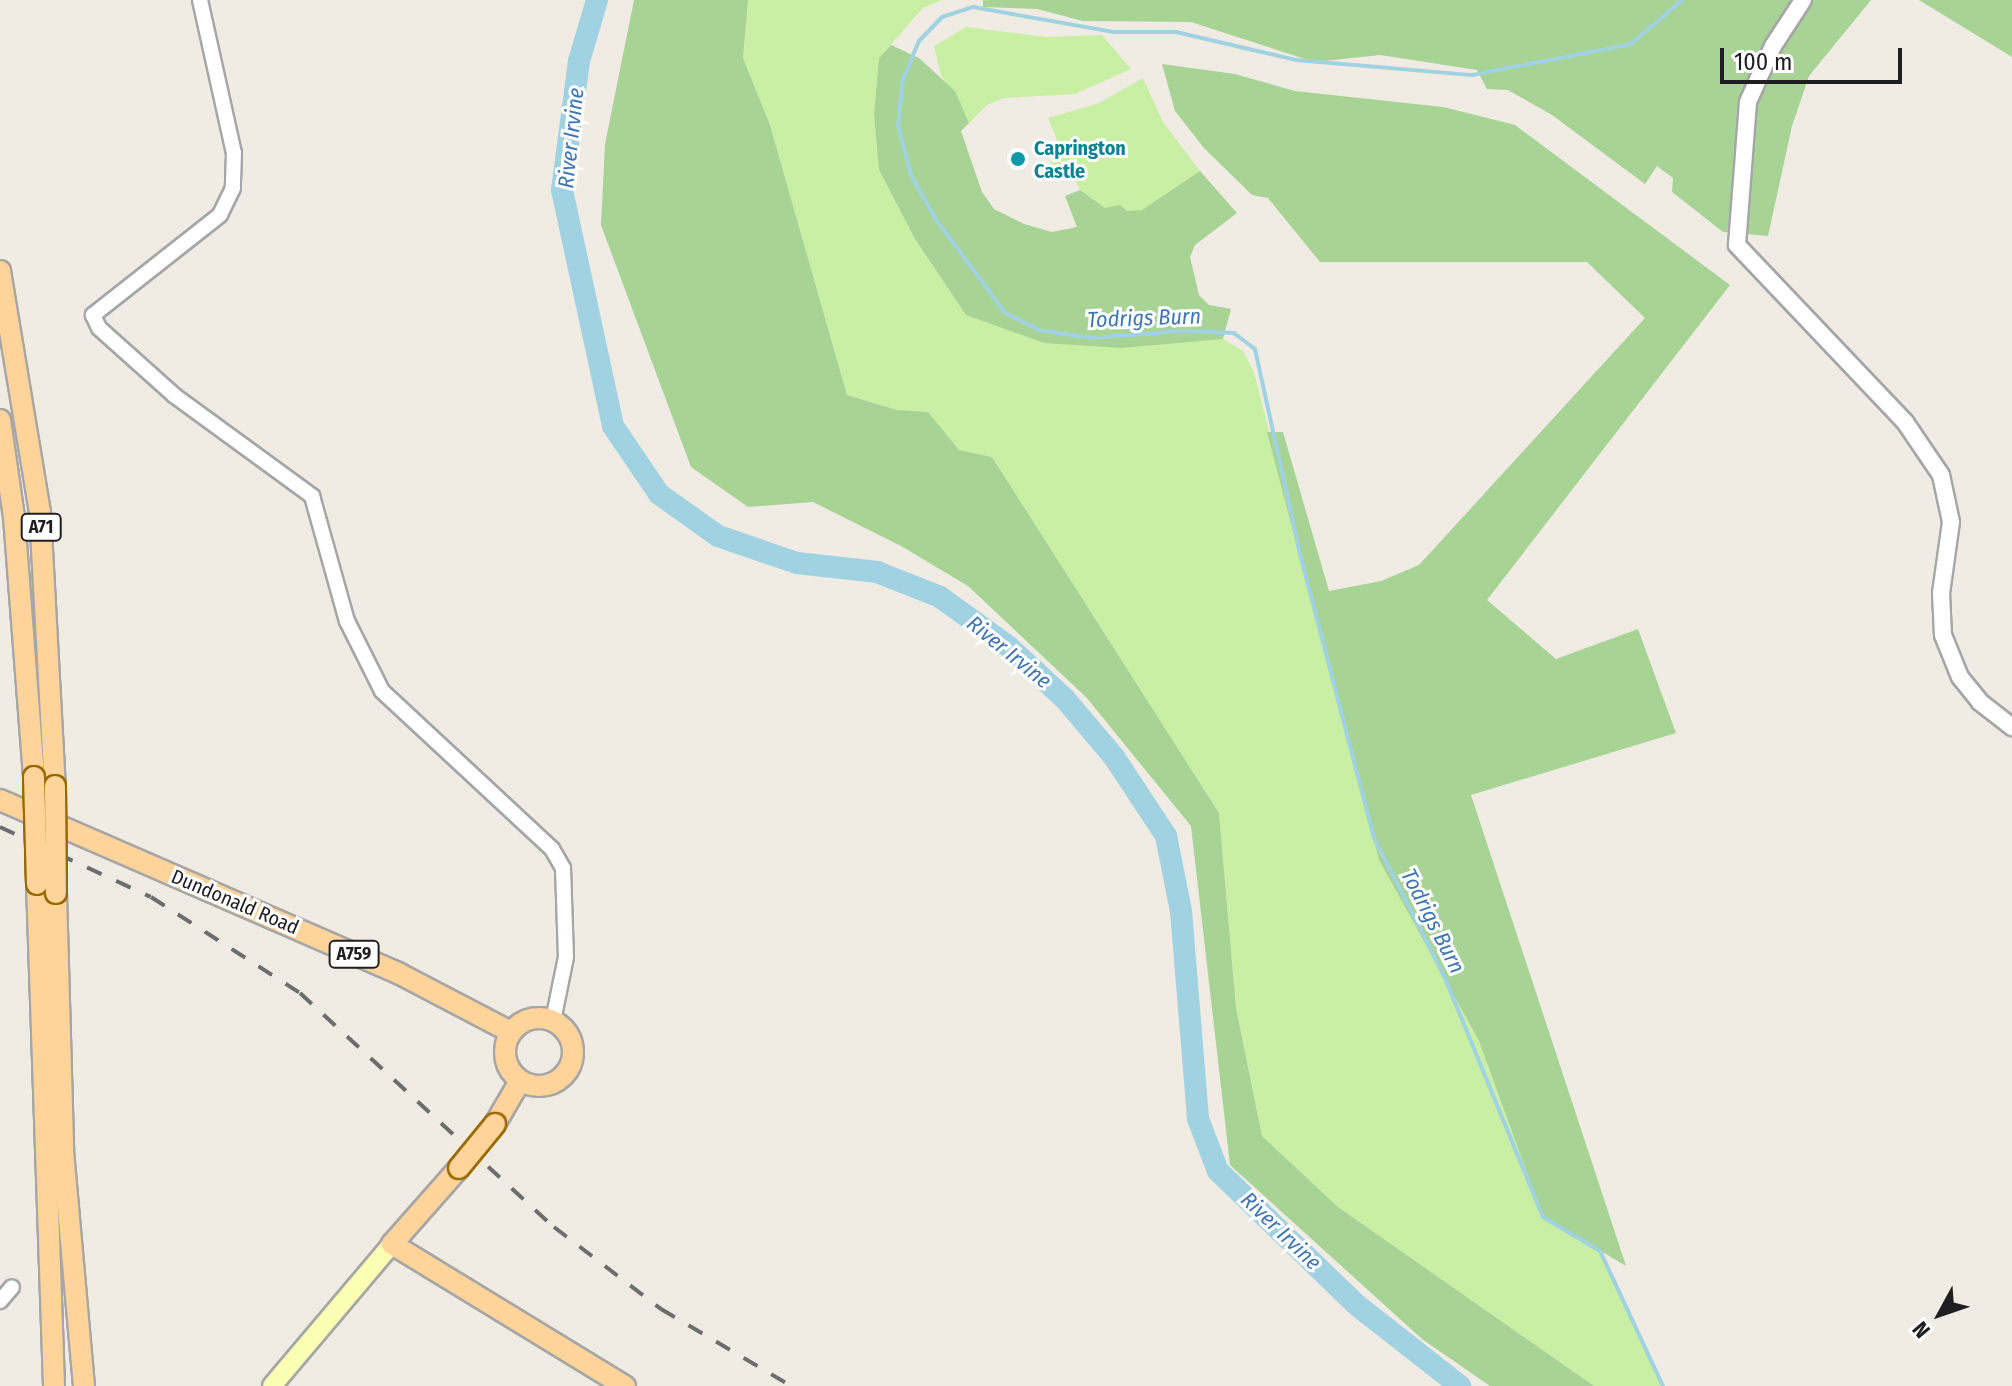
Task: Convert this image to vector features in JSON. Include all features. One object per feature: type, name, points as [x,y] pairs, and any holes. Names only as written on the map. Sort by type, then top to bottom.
[{"type":"main road","name":"A71","points":[[0,271],[40,512],[55,786],[46,888],[54,1386]]},
{"type":"main road","name":"A71","points":[[0,420],[14,517],[84,1386]]},
{"type":"main road","name":"Dundonald Road","points":[[0,800],[398,973],[511,1032]]},
{"type":"main road","points":[[530,1019],[553,1021],[571,1039],[571,1065],[554,1083],[540,1087],[520,1081],[505,1060],[511,1032],[530,1019]]},
{"type":"main road","points":[[272,1386],[495,1124],[520,1081]]},
{"type":"main road","points":[[392,1244],[625,1386]]},
{"type":"street","points":[[200,0],[234,153],[233,188],[220,215],[93,315],[99,328],[175,396],[312,496],[347,621],[382,691],[552,849],[563,868],[566,957],[553,1021]]},
{"type":"street","points":[[1803,0],[1773,46],[1748,102],[1737,245],[1905,422],[1941,475],[1951,522],[1941,593],[1943,635],[1960,677],[1980,702],[2012,727]]},
{"type":"street","points":[[0,1301],[12,1287]]},
{"type":"green space","points":[[634,0],[748,0],[743,58],[770,125],[847,395],[897,410],[928,412],[959,450],[992,457],[1219,813],[1236,1008],[1262,1136],[1338,1207],[1594,1386],[1490,1386],[1422,1339],[1230,1165],[1191,826],[1086,697],[968,586],[901,546],[813,502],[748,507],[691,467],[601,225],[605,144]]},
{"type":"green space","points":[[748,0],[942,0],[923,8],[879,58],[874,114],[879,170],[915,239],[966,315],[1044,343],[1223,339],[1243,351],[1254,372],[1379,860],[1479,1041],[1543,1216],[1600,1251],[1663,1386],[1594,1386],[1338,1207],[1262,1136],[1236,1008],[1219,813],[992,457],[959,450],[927,412],[897,410],[847,395],[770,125],[743,58]]},
{"type":"green space","points":[[983,0],[1871,0],[1809,76],[1792,126],[1768,236],[1723,232],[1672,192],[1673,178],[1657,166],[1645,184],[1552,115],[1508,90],[1487,89],[1477,70],[1380,55],[1314,62],[1191,22],[1083,21],[1037,9],[983,7]]},
{"type":"green space","points":[[1919,0],[2012,0],[2012,57]]},
{"type":"green space","points":[[966,27],[1045,37],[1102,35],[1131,69],[1075,94],[1004,98],[987,105],[969,123],[941,75],[934,46]]},
{"type":"green space","points":[[891,45],[919,58],[955,91],[969,123],[961,131],[982,192],[994,209],[1024,224],[1052,232],[1077,227],[1065,196],[1080,190],[1105,208],[1120,205],[1127,211],[1142,210],[1200,171],[1237,213],[1195,245],[1190,257],[1199,295],[1209,305],[1231,309],[1223,339],[1121,348],[1044,343],[966,315],[915,239],[879,170],[874,114],[879,58]]},
{"type":"green space","points":[[1162,64],[1235,74],[1295,91],[1443,107],[1515,125],[1730,285],[1487,600],[1556,659],[1638,629],[1676,733],[1471,795],[1626,1266],[1543,1217],[1479,1041],[1379,860],[1267,432],[1283,432],[1329,591],[1381,581],[1419,565],[1645,318],[1587,262],[1320,262],[1268,198],[1252,195],[1204,148],[1175,111]]},
{"type":"green space","points":[[1143,78],[1163,122],[1200,171],[1142,210],[1127,211],[1120,205],[1106,209],[1080,190],[1072,175],[1059,179],[1050,162],[1061,150],[1048,118],[1099,103]]},
{"type":"waterway","name":"River Irvine","points":[[597,0],[579,61],[562,190],[613,426],[659,494],[718,536],[797,563],[877,572],[940,597],[1008,646],[1065,699],[1114,757],[1166,836],[1181,911],[1198,1119],[1218,1171],[1358,1306],[1460,1386]]},
{"type":"waterway","name":"Todrigs Burn","points":[[1663,1386],[1600,1251],[1543,1217],[1446,980],[1374,838],[1300,554],[1255,349],[1234,333],[1181,331],[1091,338],[1039,330],[1005,313],[935,218],[911,175],[898,125],[903,79],[919,41],[942,17],[973,7],[1113,32],[1176,32],[1296,60],[1472,75],[1631,44],[1682,0]]},
{"type":"railway","points":[[0,827],[151,897],[300,993],[554,1227],[661,1309],[791,1386]]},
{"type":"place","name":"Caprington Castle","points":[[1018,159]]}]
